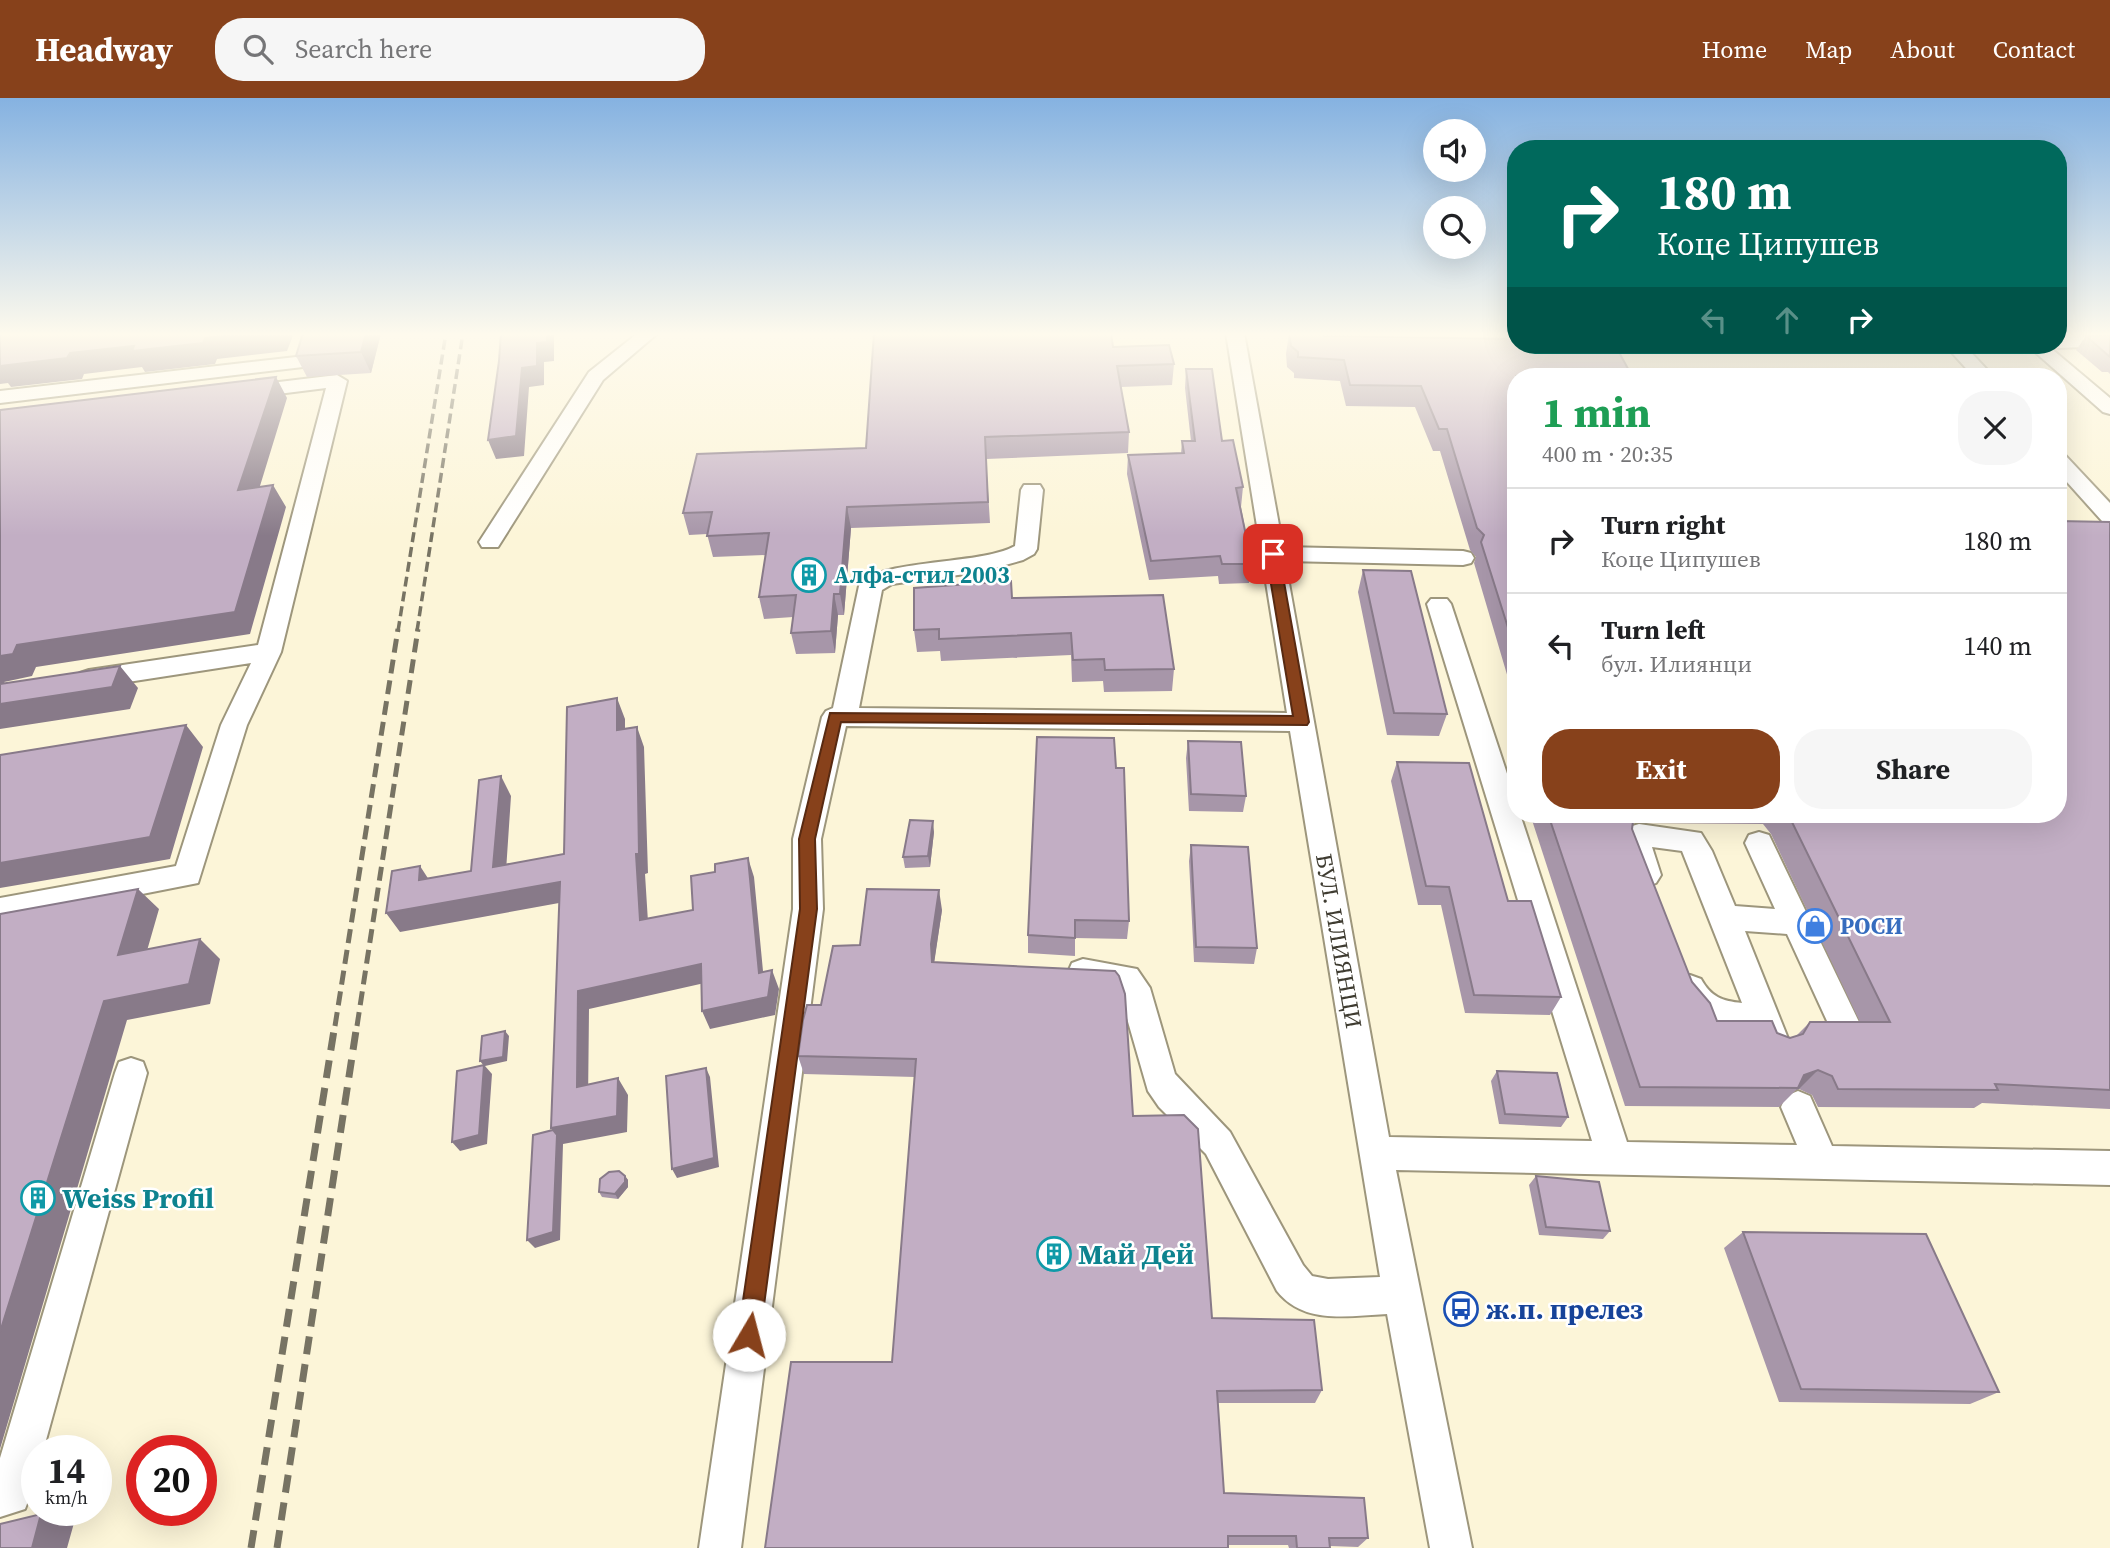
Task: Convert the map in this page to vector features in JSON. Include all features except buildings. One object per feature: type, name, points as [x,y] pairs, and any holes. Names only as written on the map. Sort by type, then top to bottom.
[{"type":"street","points":[[0,910],[188,875],[234,725],[269,652],[332,401]]},
{"type":"street","points":[[490,542],[580,401]]},
{"type":"street","name":"БУЛ. ИЛИЯНЦИ","points":[[1247,401],[1375,1153],[1451,1548]]},
{"type":"street","points":[[2067,469],[2110,516]]},
{"type":"street","points":[[720,1548],[808,909],[807,839],[871,586],[887,577],[1001,561],[1020,554],[1026,549],[1032,490]]},
{"type":"street","points":[[1273,554],[1463,558]]},
{"type":"street","points":[[1439,604],[1507,818]]},
{"type":"street","points":[[67,682],[269,652]]},
{"type":"street","points":[[840,717],[1301,722]]},
{"type":"street","points":[[1509,823],[1615,1158]]},
{"type":"street","points":[[1656,899],[1635,840],[1639,835],[1691,841],[1698,851],[1769,1029],[1704,1010],[1695,1001],[1680,963]]},
{"type":"street","points":[[1759,843],[1843,1024]]},
{"type":"street","points":[[1725,918],[1796,922]]},
{"type":"street","points":[[1057,970],[1110,973],[1126,978],[1134,988],[1160,1080],[1171,1096],[1218,1143],[1290,1278],[1302,1293],[1328,1298],[1402,1295]]},
{"type":"street","points":[[0,1496],[10,1494],[131,1073]]},
{"type":"street","points":[[1798,1107],[1822,1162]]},
{"type":"street","points":[[1375,1153],[2110,1168]]},
{"type":"railway","points":[[398,631],[435,401]]},
{"type":"railway","points":[[417,631],[453,401]]},
{"type":"railway","points":[[335,1026],[398,629]]},
{"type":"railway","points":[[357,1026],[418,629]]},
{"type":"railway","points":[[251,1548],[335,1024]]},
{"type":"railway","points":[[277,1548],[357,1024]]},
{"type":"place","name":"Алфа-стил 2003","points":[[809,575]]},
{"type":"place","name":"РОСИ","points":[[1815,926]]},
{"type":"place","name":"Weiss Profil","points":[[38,1198]]},
{"type":"place","name":"Май Дей","points":[[1054,1254]]},
{"type":"place","name":"ж.п. прелез","points":[[1461,1309]]},
{"type":"route","points":[[749,1335],[808,909],[807,839],[835,717],[1301,722],[1273,554]]}]
